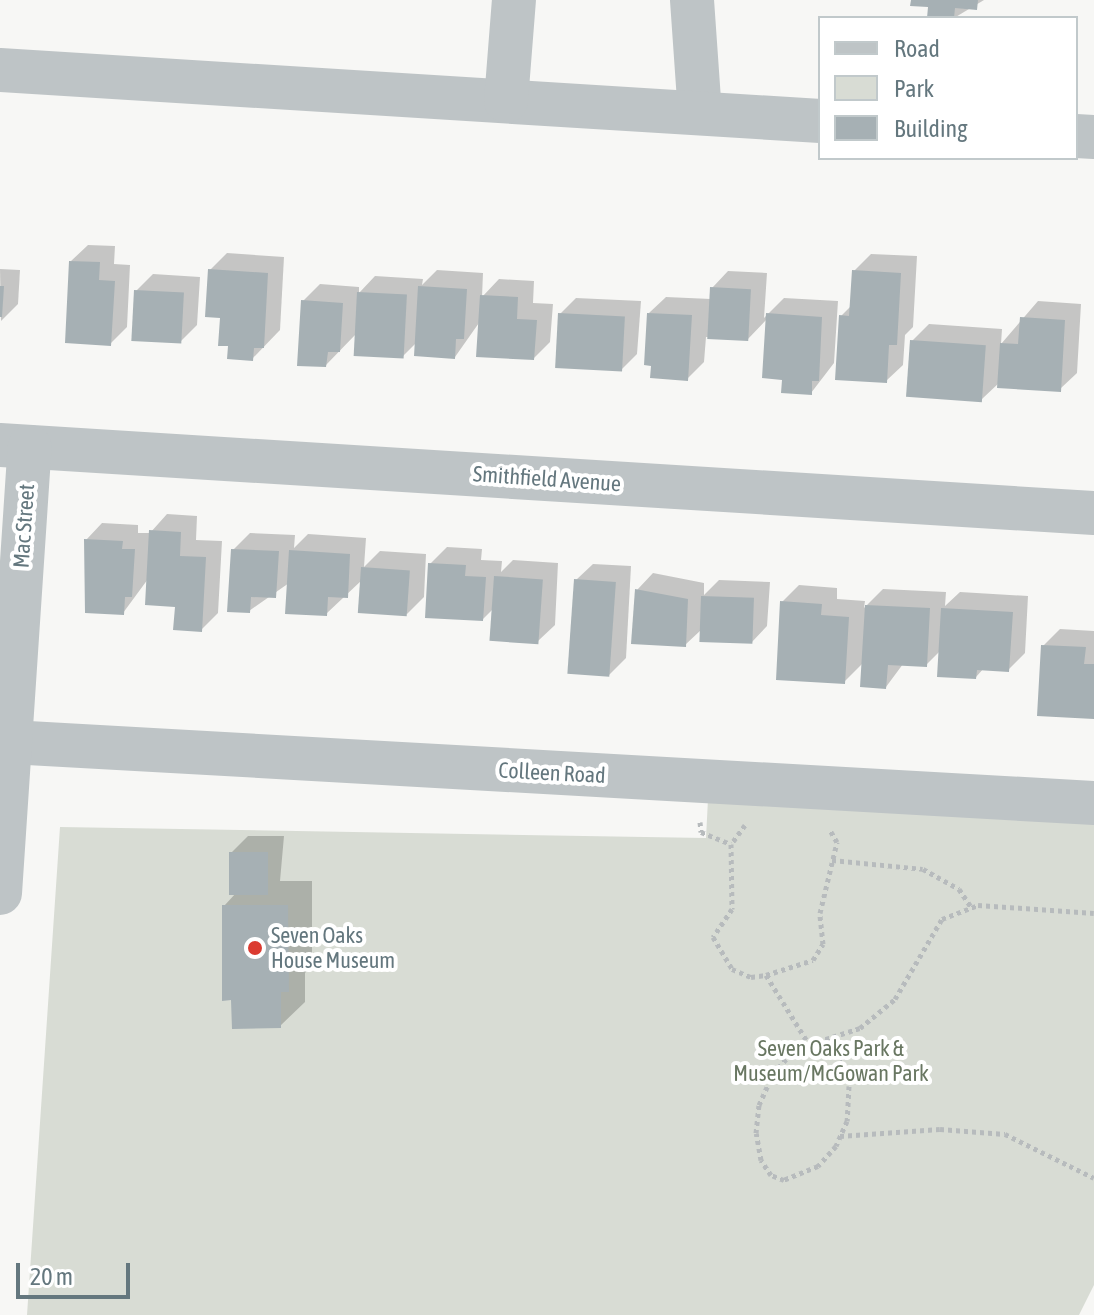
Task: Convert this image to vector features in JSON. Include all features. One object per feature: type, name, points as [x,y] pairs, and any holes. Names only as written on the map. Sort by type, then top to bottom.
[{"type":"street","points":[[506,101],[514,0]]},
{"type":"street","points":[[692,0],[700,113]]},
{"type":"street","points":[[0,70],[818,121]]},
{"type":"street","name":"Smithfield Avenue","points":[[15,446],[1094,513]]},
{"type":"street","name":"Mac Street","points":[[0,893],[15,446]]},
{"type":"street","name":"Colleen Road","points":[[7,729],[1094,803]]},
{"type":"path","points":[[747,822],[731,844],[732,909],[713,937],[732,969],[751,977],[813,960],[823,944],[820,913],[837,842],[827,825]]},
{"type":"path","points":[[832,860],[923,869],[959,889],[971,907]]},
{"type":"path","points":[[830,1041],[842,1056],[849,1086],[840,1136],[818,1166],[801,1177],[784,1180],[771,1175],[761,1160],[756,1133],[759,1105],[773,1074],[795,1049],[830,1041],[860,1028],[895,999],[942,919],[971,907],[1094,913]]},
{"type":"path","points":[[766,975],[810,1046]]},
{"type":"path","points":[[840,1136],[940,1129],[1005,1134],[1094,1178]]},
{"type":"green space","name":"Seven Oaks Park & Museum/McGowan Park","points":[[708,799],[1094,821],[1094,1285],[1079,1315],[27,1315],[60,827],[706,838]]},
{"type":"building","points":[[911,0],[978,0],[977,10],[955,8],[954,16],[927,16],[928,7],[910,6]]},
{"type":"building","points":[[69,261],[100,262],[99,280],[115,281],[111,346],[65,343]]},
{"type":"building","points":[[208,269],[268,273],[264,348],[254,348],[253,361],[227,359],[228,346],[218,346],[220,318],[205,317]]},
{"type":"building","points":[[852,270],[901,273],[897,345],[889,345],[887,383],[835,380],[839,315],[849,316]]},
{"type":"building","points":[[0,286],[4,286],[2,317],[0,317]]},
{"type":"building","points":[[418,286],[467,289],[464,339],[456,339],[455,359],[414,356]]},
{"type":"building","points":[[710,287],[751,289],[748,341],[707,339]]},
{"type":"building","points":[[134,290],[184,293],[181,344],[131,341]]},
{"type":"building","points":[[357,292],[407,295],[404,359],[354,356]]},
{"type":"building","points":[[480,295],[518,297],[517,319],[537,320],[534,360],[476,357]]},
{"type":"building","points":[[301,300],[343,303],[340,352],[328,352],[326,367],[297,366]]},
{"type":"building","points":[[558,313],[625,317],[622,371],[555,368]]},
{"type":"building","points":[[647,313],[692,315],[688,381],[650,378],[651,366],[644,365]]},
{"type":"building","points":[[766,313],[822,317],[819,381],[812,381],[812,395],[781,393],[782,380],[762,378]]},
{"type":"building","points":[[1020,317],[1065,320],[1061,392],[997,388],[1000,343],[1018,344]]},
{"type":"building","points":[[910,340],[986,345],[982,402],[906,397]]},
{"type":"building","points":[[149,530],[181,532],[180,556],[206,557],[202,632],[173,630],[175,607],[145,605]]},
{"type":"building","points":[[84,539],[123,541],[122,549],[135,549],[132,597],[125,597],[124,615],[85,613]]},
{"type":"building","points":[[231,549],[279,551],[276,598],[251,597],[250,613],[227,612]]},
{"type":"building","points":[[289,550],[350,554],[348,598],[328,597],[327,616],[285,614]]},
{"type":"building","points":[[428,563],[466,565],[465,576],[486,577],[483,621],[425,618]]},
{"type":"building","points":[[361,567],[410,570],[407,616],[358,613]]},
{"type":"building","points":[[494,576],[543,579],[538,644],[489,641]]},
{"type":"building","points":[[574,579],[616,582],[609,677],[567,674]]},
{"type":"building","points":[[635,589],[688,599],[686,647],[631,644]]},
{"type":"building","points":[[701,596],[754,598],[752,644],[699,642]]},
{"type":"building","points":[[780,601],[822,604],[821,615],[849,617],[845,684],[776,680]]},
{"type":"building","points":[[865,605],[930,608],[927,667],[888,665],[886,689],[860,687]]},
{"type":"building","points":[[941,608],[1013,612],[1009,672],[977,670],[976,679],[937,677]]},
{"type":"building","points":[[1041,645],[1086,647],[1084,664],[1094,664],[1094,719],[1037,716]]},
{"type":"building","points":[[229,852],[268,852],[268,895],[229,895]]},
{"type":"building","name":"Seven Oaks House Museum","points":[[222,905],[288,905],[289,992],[281,992],[281,1028],[232,1029],[231,1000],[222,1001]]},
{"type":"place","name":"Seven Oaks House Museum","points":[[255,948]]}]
